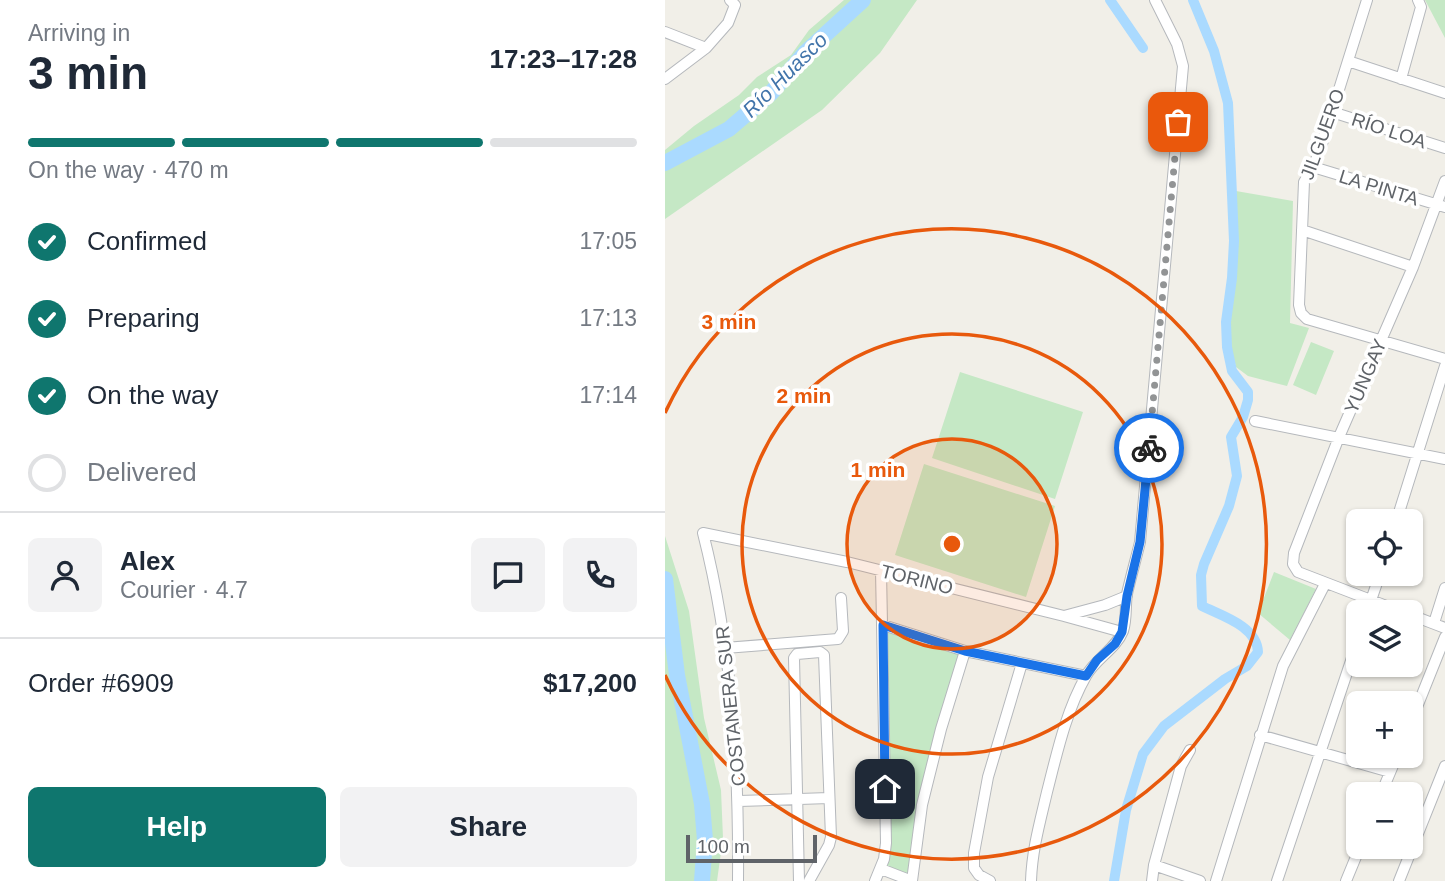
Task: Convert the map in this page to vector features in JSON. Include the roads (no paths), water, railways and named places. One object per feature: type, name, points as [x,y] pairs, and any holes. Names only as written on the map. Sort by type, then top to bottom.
[{"type":"street","points":[[1031,881],[1037,830],[1070,711],[1086,676],[1097,660],[1115,644],[1122,632],[1127,596],[1140,542],[1183,66],[1177,44],[1155,0]]},
{"type":"street","name":"JILGUERO","points":[[1367,0],[1313,167],[1304,182],[1299,305],[1301,313],[1307,318],[1380,340]]},
{"type":"street","points":[[1401,79],[1421,7],[1418,0]]},
{"type":"street","points":[[665,79],[706,48],[728,23],[732,3]]},
{"type":"street","points":[[665,32],[706,48]]},
{"type":"street","points":[[1347,61],[1445,93]]},
{"type":"street","name":"RÍO LOA","points":[[1332,112],[1445,148]]},
{"type":"street","name":"LA PINTA","points":[[1313,167],[1441,206]]},
{"type":"street","name":"YUNGAY","points":[[1325,584],[1298,572],[1293,564],[1294,553],[1380,340],[1441,206],[1445,181]]},
{"type":"street","points":[[1302,230],[1413,267]]},
{"type":"street","points":[[1380,340],[1445,359]]},
{"type":"street","points":[[1400,509],[1445,366]]},
{"type":"street","points":[[1255,421],[1445,459]]},
{"type":"street","name":"TORINO","points":[[703,533],[881,570],[1064,616],[1127,596]]},
{"type":"street","name":"COSTANERA SUR","points":[[703,533],[720,601],[736,740],[739,801],[738,881]]},
{"type":"street","points":[[875,881],[881,869],[886,843],[881,570]]},
{"type":"street","points":[[1216,881],[1283,666],[1325,584],[1356,600]]},
{"type":"street","points":[[1434,623],[1445,587]]},
{"type":"street","points":[[725,648],[838,639],[843,632],[841,598]]},
{"type":"street","points":[[1064,616],[1122,632]]},
{"type":"street","points":[[1423,619],[1445,628]]},
{"type":"street","points":[[883,625],[965,651],[1086,676]]},
{"type":"street","points":[[1423,692],[1445,637]]},
{"type":"street","points":[[881,869],[912,881],[922,805],[941,729],[965,651]]},
{"type":"street","points":[[799,881],[794,658],[797,654],[820,652],[824,655],[829,845],[809,881]]},
{"type":"street","points":[[990,881],[979,875],[974,868],[974,853],[988,777],[1022,663]]},
{"type":"street","points":[[1277,881],[1346,674]]},
{"type":"street","points":[[1260,735],[1390,772]]},
{"type":"street","points":[[1152,881],[1181,766],[1191,750]]},
{"type":"street","points":[[1399,881],[1445,766]]},
{"type":"street","points":[[1386,782],[1392,768]]},
{"type":"street","points":[[739,801],[829,798]]},
{"type":"street","points":[[1346,881],[1355,859]]},
{"type":"street","points":[[1154,865],[1200,881]]},
{"type":"waterway","name":"Río Huasco","points":[[665,163],[729,129],[771,93],[805,53],[863,0]]},
{"type":"waterway","points":[[1110,0],[1143,48]]},
{"type":"waterway","points":[[1114,881],[1126,810],[1143,754],[1164,726],[1225,679],[1247,666],[1258,652],[1252,635],[1245,629],[1202,606],[1201,575],[1229,506],[1237,476],[1231,437],[1243,417],[1248,392],[1232,371],[1227,347],[1226,322],[1234,241],[1228,103],[1214,51],[1193,0]]},
{"type":"waterway","name":"Río Huasco","points":[[665,579],[677,675],[702,804],[705,840],[702,881]]}]
